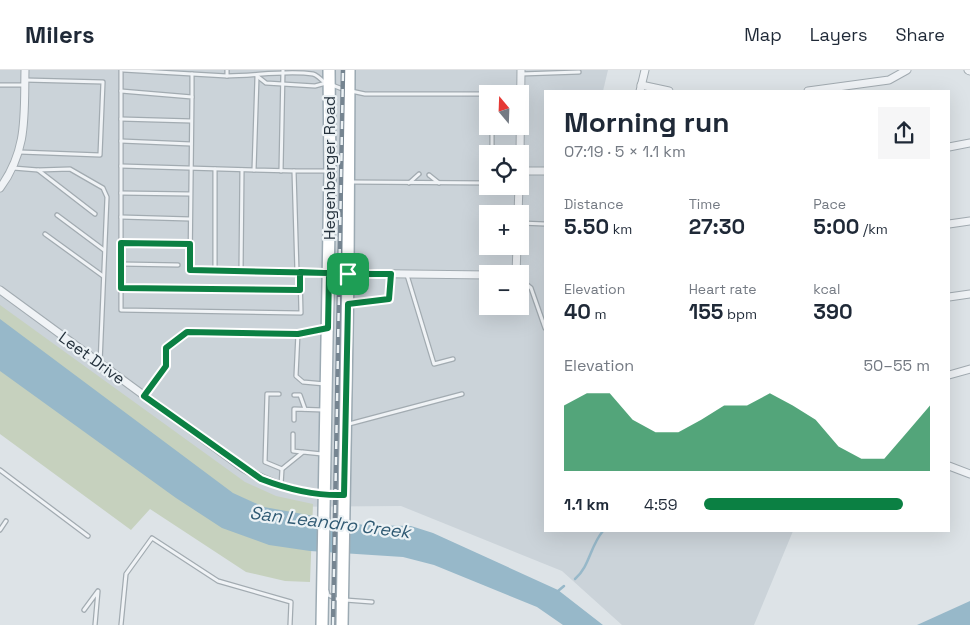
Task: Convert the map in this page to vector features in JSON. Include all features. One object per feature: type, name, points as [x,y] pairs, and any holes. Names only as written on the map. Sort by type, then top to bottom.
[{"type":"main road","name":"Hegenberger Road","points":[[322,625],[329,273],[330,171],[327,83],[329,70]]},
{"type":"main road","name":"Hegenberger Road","points":[[342,625],[348,304],[349,70]]},
{"type":"street","points":[[0,188],[13,168],[20,152],[24,129],[25,70]]},
{"type":"street","points":[[645,70],[641,88],[660,90]]},
{"type":"street","points":[[815,90],[889,80],[907,70]]},
{"type":"street","points":[[520,145],[521,72]]},
{"type":"street","points":[[950,148],[970,143]]},
{"type":"street","points":[[529,171],[544,172]]},
{"type":"street","points":[[0,173],[7,178]]},
{"type":"street","points":[[950,224],[970,221]]},
{"type":"street","points":[[329,273],[479,275]]},
{"type":"street","name":"Leet Drive","points":[[0,290],[243,468],[281,487],[324,496],[344,495]]},
{"type":"street","points":[[950,297],[970,294]]},
{"type":"street","points":[[950,375],[970,369]]},
{"type":"street","points":[[950,466],[970,474]]},
{"type":"lane","points":[[300,272],[301,313],[121,310],[122,70],[227,76],[257,76],[266,73],[283,72],[315,74],[327,83],[349,91],[365,94],[479,94]]},
{"type":"lane","points":[[227,70],[227,76]]},
{"type":"lane","points":[[281,171],[283,72]]},
{"type":"lane","points":[[521,72],[579,72]]},
{"type":"lane","points":[[192,74],[190,270],[329,273]]},
{"type":"lane","points":[[257,76],[266,83],[316,86],[327,83]]},
{"type":"lane","points":[[254,170],[257,76]]},
{"type":"lane","points":[[0,85],[103,82],[100,155],[20,152]]},
{"type":"lane","points":[[122,91],[192,97]]},
{"type":"lane","points":[[121,119],[191,121]]},
{"type":"lane","points":[[121,141],[191,144]]},
{"type":"lane","points":[[121,166],[330,171]]},
{"type":"lane","points":[[13,168],[38,170],[70,168],[103,188],[107,197],[100,364]]},
{"type":"lane","points":[[215,169],[215,270]]},
{"type":"lane","points":[[38,170],[95,214]]},
{"type":"lane","points":[[241,271],[242,170]]},
{"type":"lane","points":[[294,171],[295,272]]},
{"type":"lane","points":[[409,183],[420,174]]},
{"type":"lane","points":[[429,175],[439,184]]},
{"type":"lane","points":[[348,182],[479,183]]},
{"type":"lane","points":[[121,193],[190,194]]},
{"type":"lane","points":[[57,215],[105,250]]},
{"type":"lane","points":[[121,217],[190,219]]},
{"type":"lane","points":[[529,223],[544,224]]},
{"type":"lane","points":[[45,234],[104,276]]},
{"type":"lane","points":[[121,243],[190,244]]},
{"type":"lane","points":[[121,264],[178,265]]},
{"type":"lane","points":[[348,304],[389,299],[391,274]]},
{"type":"lane","points":[[407,274],[434,364],[453,358]]},
{"type":"lane","points":[[529,286],[544,325]]},
{"type":"lane","points":[[121,288],[300,290]]},
{"type":"lane","points":[[144,396],[166,366],[166,348],[187,332],[298,334],[328,328]]},
{"type":"lane","points":[[298,334],[296,376],[303,382],[326,385]]},
{"type":"lane","points":[[279,394],[267,394],[265,462],[282,468]]},
{"type":"lane","points":[[346,424],[462,394]]},
{"type":"lane","points":[[294,395],[300,395],[305,409]]},
{"type":"lane","points":[[294,420],[294,410],[326,410]]},
{"type":"lane","points":[[293,434],[293,451],[325,454]]},
{"type":"lane","points":[[281,487],[282,468],[303,452]]},
{"type":"lane","points":[[0,470],[88,536]]},
{"type":"lane","points":[[0,530],[6,521]]},
{"type":"lane","points":[[121,625],[126,574],[152,538],[218,581],[291,602],[290,625]]},
{"type":"lane","points":[[324,578],[328,595],[336,600],[372,602]]},
{"type":"lane","points":[[84,610],[98,591],[96,625]]},
{"type":"shaded area","points":[[0,70],[608,70],[603,90],[544,90],[544,532],[793,532],[754,625],[622,625],[562,571],[401,506],[264,507],[0,319]]},
{"type":"green space","points":[[0,305],[245,482],[276,496],[313,504],[310,582],[285,581],[246,572],[150,509],[131,530],[0,434]]},
{"type":"water","name":"San Leandro Creek","points":[[0,319],[233,493],[264,507],[364,525],[411,526],[433,533],[558,590],[603,625],[563,625],[537,607],[434,565],[403,557],[310,551],[269,545],[222,528],[176,498],[0,371]]},
{"type":"water","points":[[970,601],[970,625],[917,625]]},
{"type":"waterway","points":[[575,579],[584,568],[595,543],[602,532]]},
{"type":"waterway","points":[[558,591],[564,586]]},
{"type":"railway","points":[[333,625],[343,70]]},
{"type":"route","points":[[348,274],[329,273],[300,272],[300,290],[121,288],[121,243],[190,244],[190,270],[317,272],[329,273],[328,328],[318,328],[298,334],[187,332],[166,348],[166,366],[144,396],[261,479],[281,487],[324,496],[344,495],[348,304],[389,299],[391,274],[348,274]]}]
